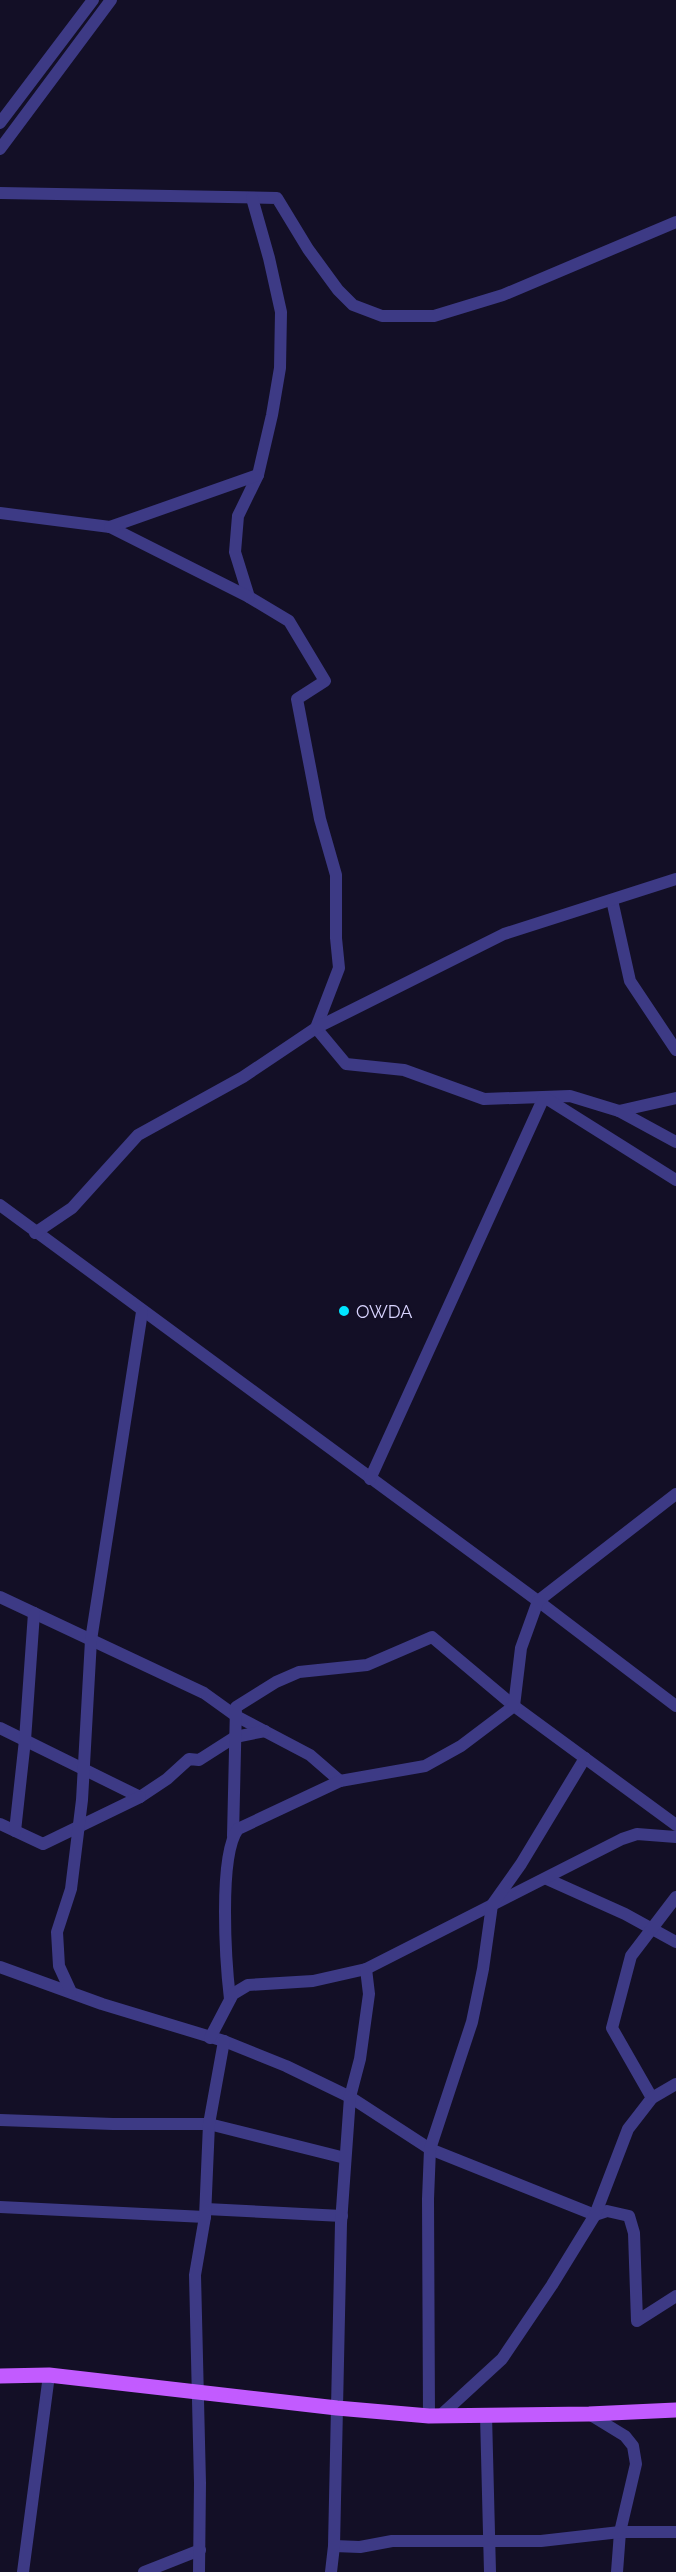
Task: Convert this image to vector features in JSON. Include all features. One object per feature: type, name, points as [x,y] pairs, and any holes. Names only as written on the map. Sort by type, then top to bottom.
[{"type":"main road","points":[[0,2376],[49,2375],[337,2408],[435,2416],[589,2414],[676,2410]]},
{"type":"street","points":[[0,123],[93,0]]},
{"type":"street","points":[[0,149],[111,0]]},
{"type":"street","points":[[0,193],[277,198],[308,249],[338,290],[353,305],[382,316],[434,316],[503,295],[676,222]]},
{"type":"street","points":[[249,597],[235,552],[238,516],[258,475],[280,368],[281,312],[252,198]]},
{"type":"street","points":[[110,527],[258,475]]},
{"type":"street","points":[[0,513],[110,527],[249,597],[289,621],[325,681],[297,699],[320,819],[336,875],[336,938],[339,968],[316,1028]]},
{"type":"street","points":[[35,1233],[72,1208],[138,1136],[243,1077],[316,1028],[504,934],[676,879]]},
{"type":"street","points":[[612,900],[630,981],[676,1050]]},
{"type":"street","points":[[316,1028],[346,1064],[404,1070],[484,1099],[570,1096],[619,1111],[676,1142]]},
{"type":"street","points":[[544,1097],[676,1180]]},
{"type":"street","points":[[370,1479],[544,1097]]},
{"type":"street","points":[[619,1111],[676,1098]]},
{"type":"street","points":[[0,1205],[142,1312],[538,1601],[676,1706]]},
{"type":"street","points":[[71,1992],[59,1966],[57,1932],[71,1889],[84,1769],[92,1640],[142,1312]]},
{"type":"street","points":[[233,1836],[238,1829],[258,1818],[340,1781],[425,1766],[461,1746],[514,1706],[521,1648],[538,1601],[676,1494]]},
{"type":"street","points":[[0,1598],[204,1693],[236,1716],[310,1755],[340,1781]]},
{"type":"street","points":[[15,1831],[25,1740],[34,1613]]},
{"type":"street","points":[[230,1999],[224,1954],[226,1883],[233,1836],[236,1707],[276,1682],[299,1672],[367,1665],[432,1637],[514,1706],[676,1825]]},
{"type":"street","points":[[0,1728],[140,1797]]},
{"type":"street","points":[[0,1824],[43,1844],[140,1797],[189,1759],[200,1760],[235,1737],[265,1731]]},
{"type":"street","points":[[435,2416],[428,2199],[430,2149],[472,2022],[483,1969],[492,1905],[521,1864],[585,1758]]},
{"type":"street","points":[[210,2038],[233,1994],[248,1985],[313,1981],[366,1969],[622,1839],[637,1834],[676,1837]]},
{"type":"street","points":[[547,1879],[625,1914],[676,1942]]},
{"type":"street","points":[[652,2098],[612,2028],[631,1956],[676,1897]]},
{"type":"street","points":[[0,1967],[224,2041],[286,2066],[350,2097],[430,2149],[595,2215],[607,2211],[629,2216],[634,2233],[637,2321],[676,2296]]},
{"type":"street","points":[[331,2572],[334,2546],[345,2158],[350,2097],[362,2048],[369,1994],[366,1969]]},
{"type":"street","points":[[199,2572],[195,2275],[205,2213],[209,2124],[224,2041]]},
{"type":"street","points":[[435,2416],[502,2359],[552,2285],[595,2215],[628,2129],[652,2098],[676,2084]]},
{"type":"street","points":[[0,2120],[113,2124],[209,2124],[345,2158]]},
{"type":"street","points":[[0,2207],[342,2216]]},
{"type":"street","points":[[23,2572],[49,2375]]},
{"type":"street","points":[[589,2414],[625,2436],[633,2446],[636,2464],[620,2532],[617,2572]]},
{"type":"street","points":[[486,2415],[490,2572]]},
{"type":"street","points":[[334,2546],[360,2547],[392,2541],[541,2541],[620,2532],[676,2532]]},
{"type":"street","points":[[144,2572],[200,2550]]},
{"type":"place","name":"OWDA","points":[[344,1311]]}]
